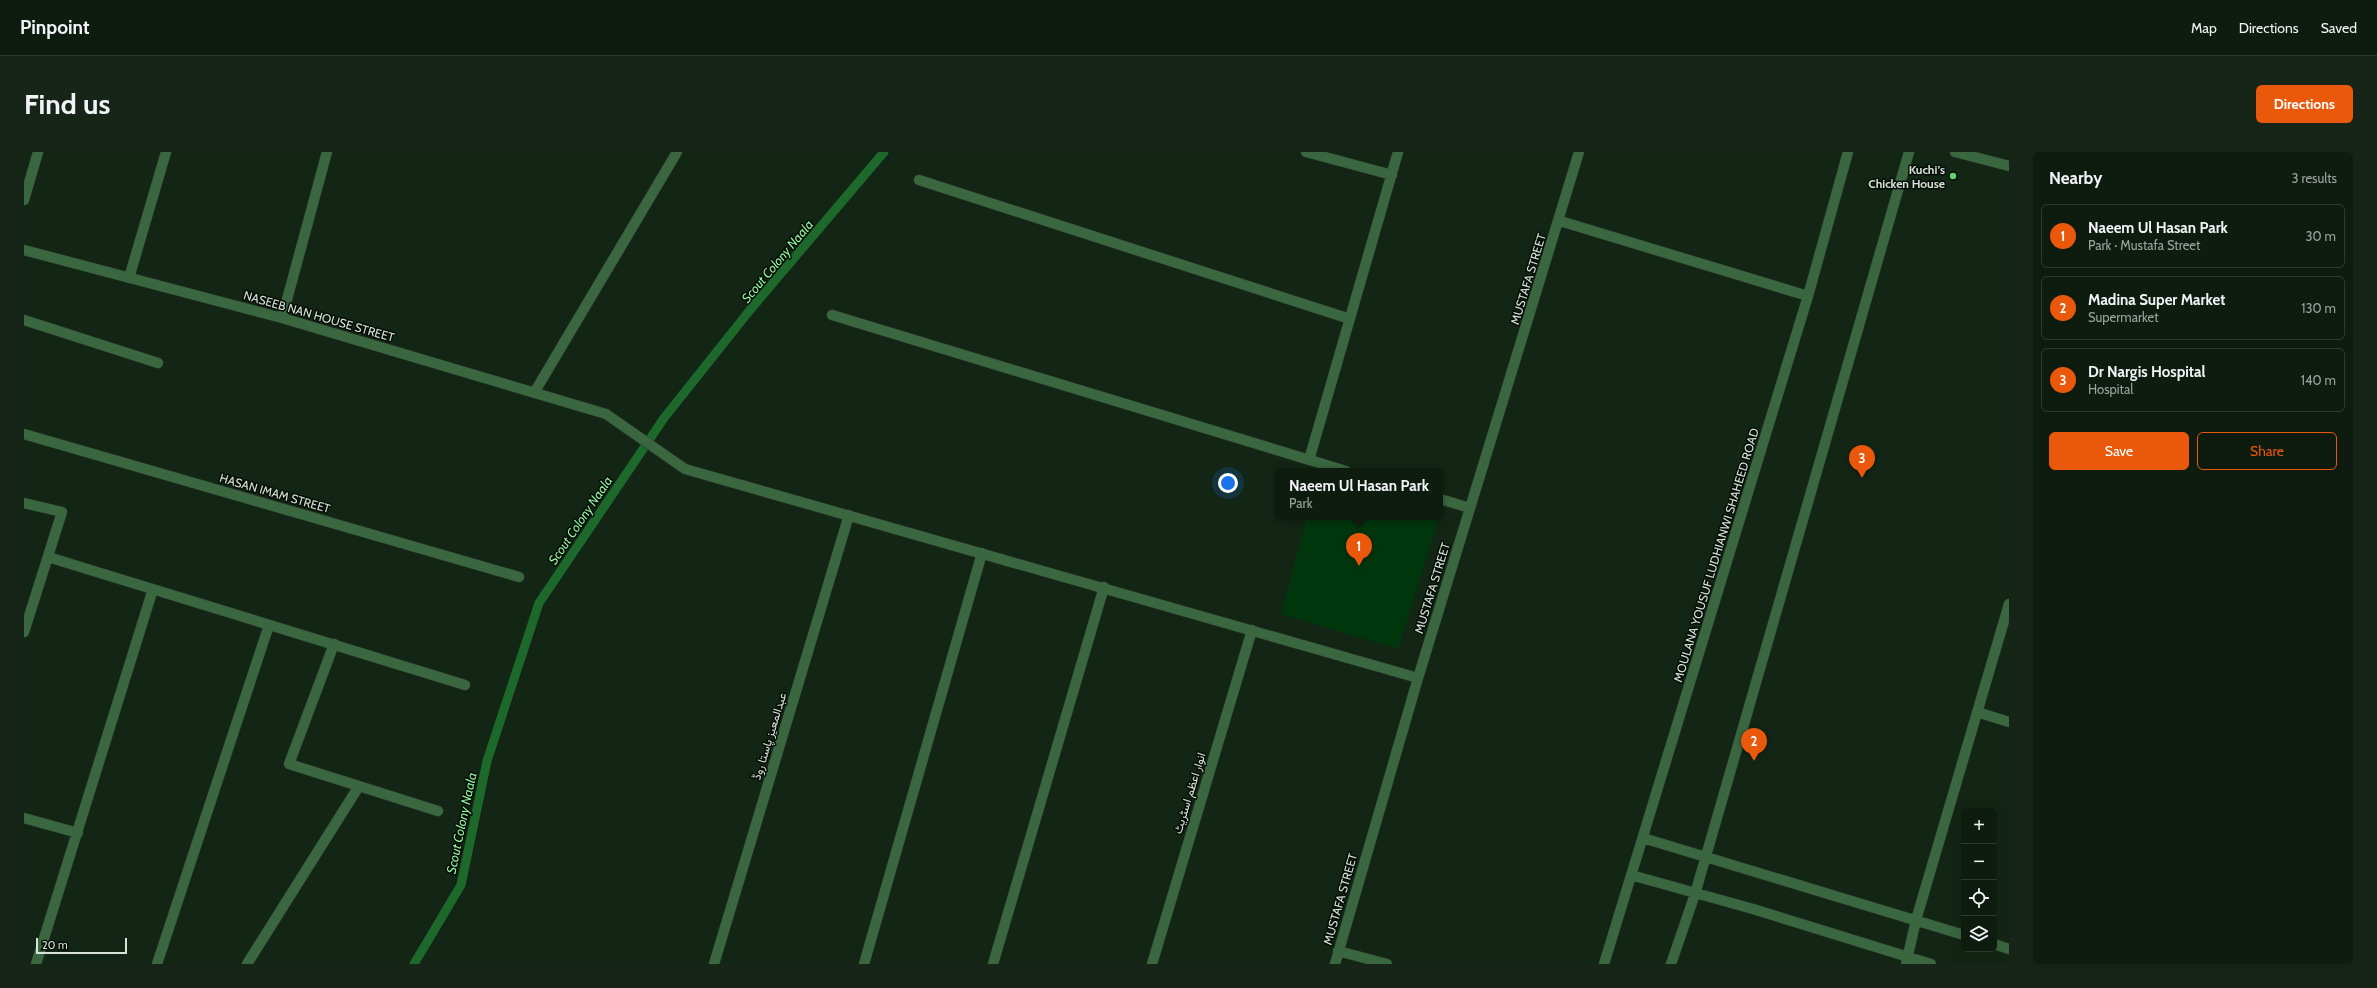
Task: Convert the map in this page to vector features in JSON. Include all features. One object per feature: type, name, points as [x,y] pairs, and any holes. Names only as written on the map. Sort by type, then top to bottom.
[{"type":"street","points":[[24,200],[38,152]]},
{"type":"street","points":[[129,278],[166,152]]},
{"type":"street","points":[[282,318],[327,152]]},
{"type":"street","points":[[534,393],[677,152]]},
{"type":"street","points":[[1306,152],[1392,175]]},
{"type":"street","points":[[1309,460],[1398,152]]},
{"type":"street","name":"MUSTAFA STREET","points":[[1335,964],[1418,678],[1560,221],[1579,152]]},
{"type":"street","name":"MOULANA YOUSUF LUDHIANWI SHAHEED ROAD","points":[[1604,964],[1808,296],[1848,152]]},
{"type":"street","points":[[1671,964],[1695,894],[1909,152]]},
{"type":"street","points":[[1954,152],[2009,166]]},
{"type":"street","points":[[919,180],[1350,319]]},
{"type":"street","points":[[1560,221],[1808,296]]},
{"type":"street","name":"NASEEB NAN HOUSE STREET","points":[[24,250],[282,318],[606,414],[685,469],[1418,678]]},
{"type":"street","points":[[832,315],[1336,468]]},
{"type":"street","points":[[24,320],[158,363]]},
{"type":"street","name":"HASAN IMAM STREET","points":[[24,434],[519,577]]},
{"type":"street","points":[[1443,500],[1470,508]]},
{"type":"street","points":[[24,503],[62,512],[25,627]]},
{"type":"street","name":"عبدالمعیز پاستا روڈ","points":[[714,964],[849,515]]},
{"type":"street","points":[[864,964],[982,553]]},
{"type":"street","points":[[48,557],[465,685]]},
{"type":"street","points":[[993,964],[1104,588]]},
{"type":"street","points":[[36,964],[154,589]]},
{"type":"street","points":[[1907,960],[1916,920],[2009,604]]},
{"type":"street","points":[[157,964],[269,625]]},
{"type":"street","name":"انوار اعظم اسٹریٹ","points":[[1152,964],[1252,630]]},
{"type":"street","points":[[334,644],[289,764],[438,811]]},
{"type":"street","points":[[1977,712],[2009,722]]},
{"type":"street","points":[[247,964],[359,786]]},
{"type":"street","points":[[24,818],[78,833]]},
{"type":"street","points":[[1643,838],[1961,934]]},
{"type":"street","points":[[1631,875],[1753,909],[1907,960],[1931,964]]},
{"type":"street","points":[[1997,945],[2009,949]]},
{"type":"street","points":[[1338,951],[1387,964]]},
{"type":"green space","points":[[1306,520],[1438,520],[1398,649],[1281,614]]},
{"type":"waterway","name":"Scout Colony Naala","points":[[414,964],[461,885],[487,761],[539,603],[664,418],[750,310],[884,152]]},
{"type":"place","name":"Kuchi’s Chicken House","points":[[1953,176]]},
{"type":"place","name":"Dr Nargis Hospital","points":[[1862,478]]},
{"type":"place","name":"Naeem Ul Hasan Park","points":[[1359,566]]},
{"type":"place","name":"Madina Super Market","points":[[1754,761]]}]
